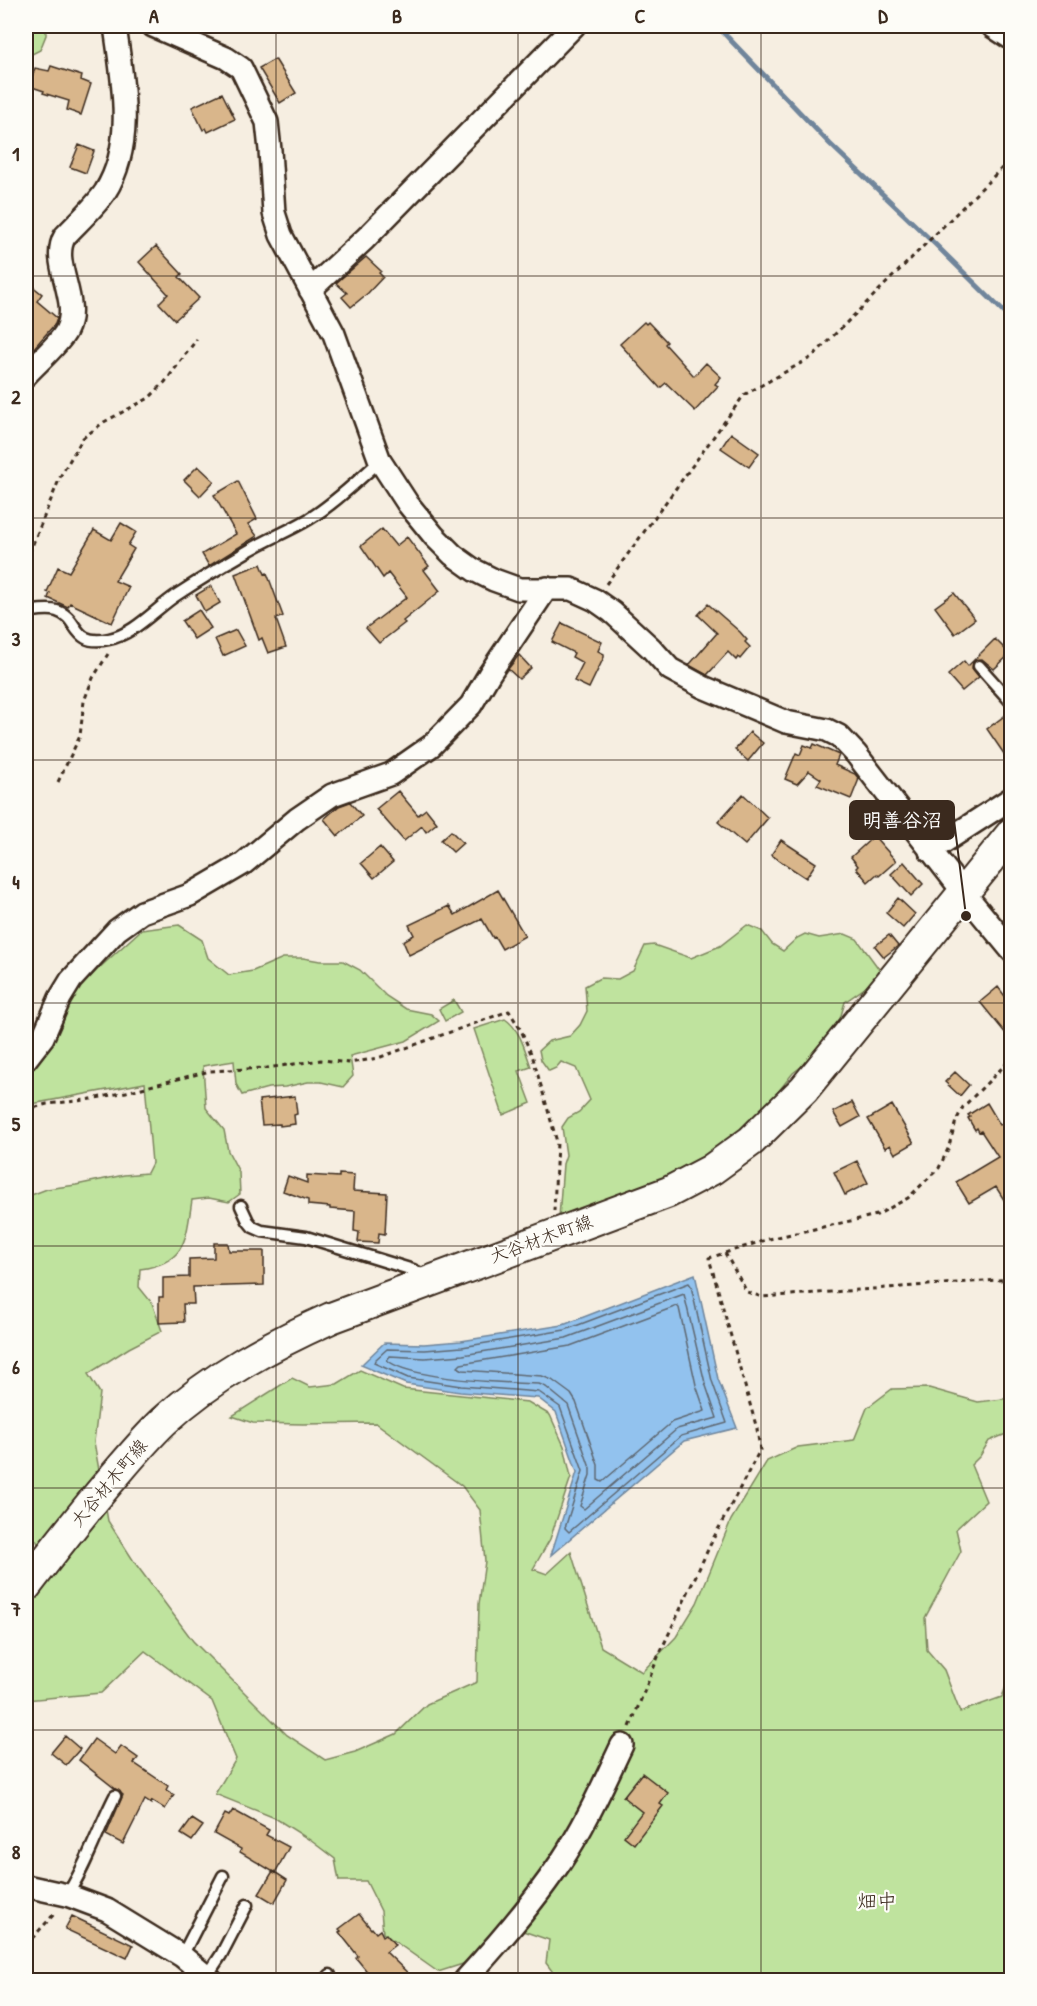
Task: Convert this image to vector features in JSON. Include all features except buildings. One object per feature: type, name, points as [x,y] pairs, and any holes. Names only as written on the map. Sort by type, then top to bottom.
[{"type":"main road","name":"大谷材木町線","points":[[26,1586],[145,1439],[166,1419],[238,1365],[278,1342],[331,1318],[669,1192],[711,1170],[751,1141],[804,1089],[1011,833]]},
{"type":"street","points":[[26,375],[66,333],[71,312],[60,244],[104,193],[115,171],[121,150],[124,98],[115,26]]},
{"type":"street","points":[[153,26],[226,58],[241,68],[267,122],[274,213],[281,235],[334,334],[380,461],[408,504],[434,536],[453,555],[474,570],[494,580],[519,589],[572,590],[595,600],[612,612],[670,669],[704,687],[786,722],[827,730],[839,736],[856,754],[1011,951]]},
{"type":"street","points":[[310,290],[365,239],[574,26]]},
{"type":"street","points":[[992,26],[1011,39]]},
{"type":"street","points":[[26,1059],[43,1036],[71,980],[117,930],[142,912],[190,895],[243,864],[297,819],[332,795],[392,774],[431,746],[471,705],[548,588]]},
{"type":"street","points":[[930,850],[1011,798]]},
{"type":"street","points":[[465,1980],[496,1947],[560,1863],[594,1804],[622,1745]]},
{"type":"street","points":[[26,1886],[67,1895],[107,1910],[182,1956],[209,1978]]},
{"type":"lane","points":[[26,612],[58,611],[72,620],[75,629],[89,639],[110,639],[121,635],[194,584],[247,551],[309,518],[335,500],[380,461]]},
{"type":"lane","points":[[979,666],[1011,703]]},
{"type":"lane","points":[[242,1206],[248,1221],[262,1231],[306,1237],[413,1270],[432,1280]]},
{"type":"lane","points":[[67,1895],[77,1879],[115,1796]]},
{"type":"lane","points":[[182,1956],[223,1876]]},
{"type":"lane","points":[[209,1978],[247,1905]]},
{"type":"path","points":[[595,600],[744,395],[812,357],[1011,158]]},
{"type":"path","points":[[26,561],[61,475],[83,438],[104,422],[149,398],[165,382],[197,339]]},
{"type":"path","points":[[58,782],[80,736],[84,701],[93,678],[121,635]]},
{"type":"path","points":[[26,915],[26,939]]},
{"type":"path","points":[[26,1110],[47,1104],[126,1092],[210,1071],[267,1068],[321,1060],[350,1063],[378,1059],[509,1011],[521,1030],[533,1058],[557,1142],[553,1234]]},
{"type":"path","points":[[622,1745],[663,1646],[712,1541],[760,1450],[757,1429],[709,1258],[769,1239],[877,1215],[908,1198],[939,1168],[963,1107],[1011,1058]]},
{"type":"path","points":[[725,1253],[747,1292],[762,1297],[1011,1280]]},
{"type":"path","points":[[26,1945],[59,1908],[67,1895]]},
{"type":"green space","points":[[26,26],[46,26],[46,35],[40,50],[26,57]]},
{"type":"green space","points":[[179,925],[202,940],[208,958],[229,975],[253,971],[283,958],[343,961],[360,970],[386,996],[406,1009],[431,1014],[439,1021],[406,1041],[350,1056],[353,1076],[343,1087],[321,1082],[308,1082],[268,1088],[242,1095],[236,1084],[234,1061],[203,1066],[206,1108],[224,1130],[228,1151],[239,1172],[240,1194],[229,1202],[209,1198],[192,1200],[185,1238],[175,1255],[155,1266],[140,1269],[139,1287],[152,1303],[162,1331],[129,1348],[88,1374],[100,1393],[94,1442],[108,1521],[135,1563],[193,1641],[287,1735],[325,1760],[355,1752],[396,1734],[427,1704],[477,1682],[479,1604],[485,1561],[480,1510],[462,1486],[376,1423],[253,1423],[232,1416],[292,1378],[310,1387],[337,1384],[360,1370],[403,1389],[528,1402],[550,1415],[564,1446],[571,1477],[550,1539],[533,1569],[547,1574],[571,1552],[601,1647],[642,1672],[676,1637],[697,1603],[731,1520],[767,1461],[798,1447],[854,1440],[867,1408],[892,1389],[929,1388],[978,1402],[1011,1398],[1011,1432],[989,1441],[971,1465],[986,1501],[956,1529],[961,1551],[925,1618],[927,1650],[944,1670],[960,1712],[1002,1697],[1011,1673],[1011,1980],[564,1980],[546,1963],[549,1940],[500,1923],[469,1962],[438,1972],[383,1933],[381,1911],[366,1881],[339,1881],[335,1859],[310,1840],[275,1818],[215,1794],[236,1759],[212,1701],[145,1651],[101,1693],[26,1700],[26,1610],[54,1576],[36,1540],[26,1529],[26,1197],[47,1189],[147,1173],[152,1163],[145,1083],[26,1105],[26,1068],[69,999],[97,970],[141,930]]},
{"type":"green space","points":[[747,925],[762,931],[772,944],[783,951],[805,934],[819,938],[845,934],[857,939],[879,969],[876,980],[845,1002],[840,1019],[802,1066],[793,1073],[772,1102],[748,1121],[740,1133],[724,1141],[701,1163],[672,1173],[658,1186],[559,1218],[563,1164],[566,1155],[562,1127],[568,1118],[579,1112],[590,1100],[576,1068],[561,1062],[549,1071],[541,1060],[539,1050],[549,1041],[570,1036],[580,1025],[587,1011],[585,986],[600,978],[618,979],[633,971],[645,946],[654,945],[691,958],[720,946]]},
{"type":"green space","points":[[454,1000],[461,1012],[445,1021],[439,1009]]},
{"type":"green space","points":[[505,1019],[515,1028],[531,1067],[519,1071],[531,1103],[503,1115],[474,1029]]},
{"type":"water","points":[[695,1274],[718,1379],[737,1428],[684,1441],[551,1555],[577,1472],[556,1412],[538,1398],[460,1392],[406,1384],[361,1365],[384,1343],[424,1344],[461,1341],[563,1325]]},
{"type":"waterway","points":[[717,26],[830,144],[1012,320]]},
{"type":"place","name":"明善谷沼","points":[[966,916]]},
{"type":"district","name":"畑中","points":[[877,1901]]}]
